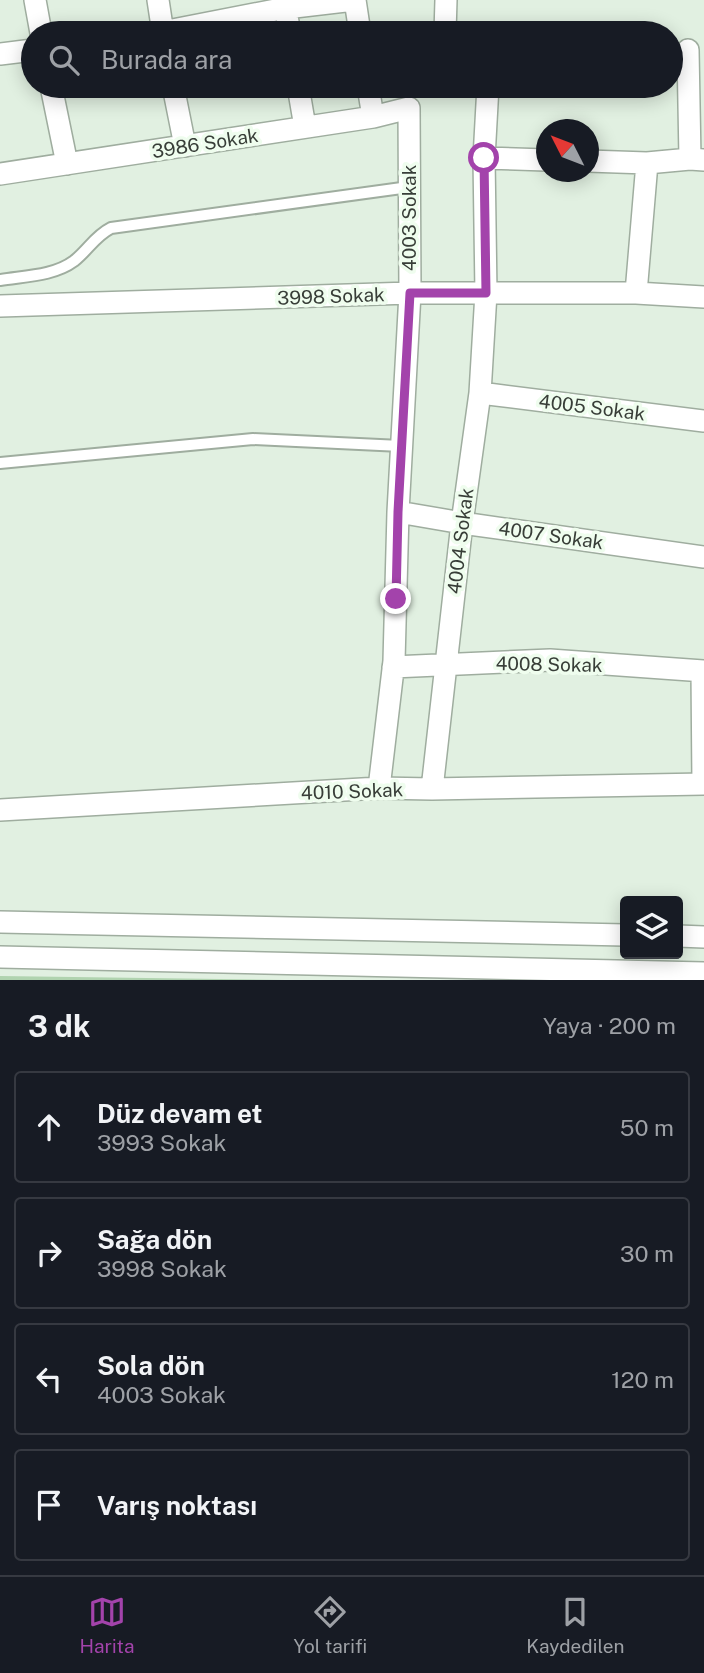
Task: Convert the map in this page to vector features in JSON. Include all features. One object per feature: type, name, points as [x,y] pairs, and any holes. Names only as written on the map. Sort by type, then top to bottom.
[{"type":"street","points":[[35,0],[39,21]]},
{"type":"street","points":[[158,0],[161,21]]},
{"type":"street","points":[[213,21],[285,4],[355,0],[358,21]]},
{"type":"street","points":[[445,21],[446,0]]},
{"type":"street","points":[[599,161],[647,163],[697,159],[688,50]]},
{"type":"street","points":[[0,54],[21,51]]},
{"type":"street","points":[[53,98],[67,164]]},
{"type":"street","points":[[175,98],[185,146]]},
{"type":"street","points":[[301,98],[305,127]]},
{"type":"street","points":[[370,98],[373,117]]},
{"type":"street","name":"4004 Sokak","points":[[432,789],[462,523],[480,393],[486,293],[484,158],[487,98]]},
{"type":"street","name":"3986 Sokak","points":[[0,174],[373,117],[409,108]]},
{"type":"street","name":"4003 Sokak","points":[[379,788],[393,667],[410,293],[409,108]]},
{"type":"street","points":[[484,158],[536,160]]},
{"type":"street","points":[[636,293],[647,163]]},
{"type":"street","name":"3998 Sokak","points":[[0,306],[410,293],[636,293],[704,297]]},
{"type":"street","name":"4005 Sokak","points":[[480,393],[704,421]]},
{"type":"street","name":"4007 Sokak","points":[[398,512],[704,557]]},
{"type":"street","name":"4008 Sokak","points":[[393,667],[550,660],[703,671]]},
{"type":"street","points":[[703,671],[703,784]]},
{"type":"street","name":"4010 Sokak","points":[[0,810],[379,788],[703,784]]},
{"type":"street","points":[[0,922],[620,935]]},
{"type":"street","points":[[683,936],[704,937]]},
{"type":"street","points":[[0,957],[704,973]]},
{"type":"lane","points":[[0,280],[48,272],[66,266],[82,254],[95,238],[111,228],[410,187]]},
{"type":"lane","points":[[0,463],[253,439],[401,446]]},
{"type":"green space","points":[[0,976],[286,980],[0,980]]},
{"type":"route","points":[[396,599],[410,293],[486,293],[484,158]]}]
